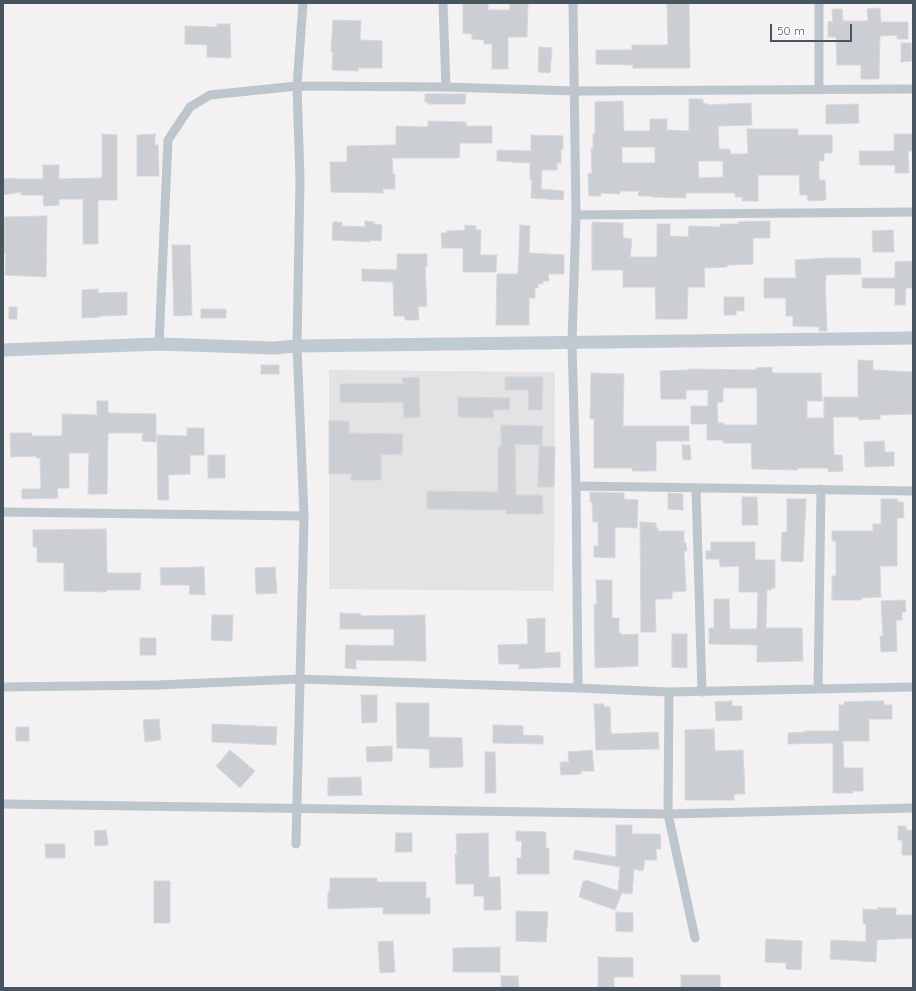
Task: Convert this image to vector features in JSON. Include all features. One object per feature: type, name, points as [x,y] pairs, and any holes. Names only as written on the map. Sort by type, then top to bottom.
[{"type":"street","points":[[296,844],[304,516],[297,346],[300,179],[297,86],[303,3]]},
{"type":"street","points":[[443,3],[446,87]]},
{"type":"street","points":[[573,3],[576,215],[572,343],[576,486],[578,688]]},
{"type":"street","points":[[819,3],[819,90]]},
{"type":"street","points":[[159,344],[168,140],[190,107],[210,95],[297,86],[446,87],[574,91],[913,89]]},
{"type":"street","points":[[576,215],[913,212]]},
{"type":"street","points":[[3,350],[159,344],[274,348],[297,346],[913,338]]},
{"type":"street","points":[[576,486],[913,491]]},
{"type":"street","points":[[696,488],[702,692]]},
{"type":"street","points":[[818,689],[821,489]]},
{"type":"street","points":[[3,512],[304,516]]},
{"type":"street","points":[[3,687],[158,685],[299,678],[669,692],[913,687]]},
{"type":"street","points":[[669,692],[668,814],[695,938]]},
{"type":"street","points":[[3,804],[668,814],[913,808]]},
{"type":"shaded area","points":[[329,370],[555,372],[554,591],[329,589]]},
{"type":"building","points":[[463,3],[488,3],[488,10],[510,10],[510,4],[528,4],[527,37],[508,37],[508,69],[492,69],[492,44],[484,44],[484,40],[472,39],[472,34],[463,33]]},
{"type":"building","points":[[667,3],[689,3],[690,68],[633,68],[633,65],[596,64],[596,50],[632,50],[632,45],[668,45]]},
{"type":"building","points":[[880,8],[881,22],[908,22],[908,39],[897,39],[897,35],[880,36],[879,79],[861,79],[861,65],[837,65],[836,37],[828,37],[828,22],[833,21],[832,9],[842,9],[843,21],[868,21],[867,9]]},
{"type":"building","points":[[333,20],[361,21],[360,40],[382,41],[382,68],[358,68],[358,71],[332,70],[333,52],[331,52]]},
{"type":"building","points":[[217,24],[230,24],[231,58],[207,57],[207,45],[185,44],[185,26],[217,27]]},
{"type":"building","points":[[901,43],[911,43],[912,61],[901,62]]},
{"type":"building","points":[[539,47],[552,48],[550,73],[538,72]]},
{"type":"building","points":[[425,94],[466,94],[465,104],[428,104],[428,102],[425,102]]},
{"type":"building","points":[[689,99],[703,99],[703,103],[707,105],[751,103],[752,125],[718,126],[719,149],[730,149],[730,154],[748,154],[747,129],[798,129],[798,135],[832,135],[832,153],[824,153],[824,161],[819,161],[819,180],[825,180],[826,200],[808,201],[807,195],[800,195],[799,175],[758,175],[758,201],[742,201],[742,197],[735,197],[735,193],[686,193],[686,198],[638,196],[639,191],[620,191],[620,194],[601,193],[601,196],[589,196],[588,174],[592,173],[591,149],[593,149],[593,134],[595,134],[595,102],[623,101],[624,131],[650,131],[650,119],[667,119],[667,130],[689,131]],"holes":[[[622,147],[655,147],[655,163],[622,163]],[[698,161],[723,161],[723,177],[699,178]]]},
{"type":"building","points":[[858,104],[859,123],[826,124],[826,105]]},
{"type":"building","points":[[428,121],[466,122],[466,126],[492,126],[492,143],[460,143],[459,158],[392,158],[393,174],[395,175],[395,189],[383,189],[383,193],[331,192],[330,162],[347,162],[347,146],[396,145],[396,126],[428,127]]},
{"type":"building","points":[[102,134],[117,135],[117,200],[98,200],[98,244],[83,244],[83,199],[59,199],[59,205],[44,206],[43,195],[21,195],[21,192],[3,195],[3,179],[43,179],[43,165],[59,165],[59,179],[102,178]]},
{"type":"building","points":[[155,134],[155,145],[158,145],[159,176],[137,176],[137,135]]},
{"type":"building","points":[[894,134],[913,134],[913,151],[908,151],[909,173],[895,173],[895,165],[860,165],[859,151],[894,151]]},
{"type":"building","points":[[531,135],[563,136],[561,163],[557,163],[557,170],[542,170],[541,189],[564,191],[563,200],[531,198],[532,180],[530,180],[530,163],[497,161],[497,150],[531,151]]},
{"type":"building","points":[[47,216],[46,277],[5,275],[6,253],[4,253],[4,217]]},
{"type":"building","points":[[365,221],[382,225],[381,241],[370,240],[370,242],[332,240],[333,222],[342,222],[342,226],[365,227]]},
{"type":"building","points":[[770,221],[770,238],[753,238],[753,264],[704,268],[705,287],[688,287],[687,319],[656,319],[655,287],[623,287],[623,270],[592,270],[592,222],[623,223],[623,238],[632,239],[630,257],[657,257],[657,224],[670,224],[670,236],[688,237],[689,226],[720,227],[720,224]]},
{"type":"building","points":[[465,225],[476,226],[476,230],[481,230],[480,255],[497,255],[496,272],[463,272],[463,248],[442,248],[441,233],[447,233],[447,231],[465,230]]},
{"type":"building","points":[[520,225],[530,226],[529,253],[564,255],[564,274],[548,274],[549,281],[543,281],[543,284],[538,284],[538,288],[535,288],[535,298],[529,298],[529,325],[496,325],[497,274],[518,274]]},
{"type":"building","points":[[893,230],[894,252],[873,252],[872,231]]},
{"type":"building","points":[[172,245],[190,245],[192,315],[174,316]]},
{"type":"building","points":[[397,254],[427,254],[427,267],[425,267],[427,306],[418,307],[419,320],[405,320],[405,316],[394,316],[393,282],[362,281],[362,269],[397,270]]},
{"type":"building","points":[[860,258],[861,274],[826,275],[827,331],[819,331],[819,327],[793,326],[793,316],[786,316],[786,298],[764,298],[764,278],[796,278],[795,260]]},
{"type":"building","points":[[913,261],[913,288],[906,288],[905,305],[895,305],[895,288],[862,288],[862,278],[895,278],[895,262]]},
{"type":"building","points":[[98,289],[98,293],[127,292],[127,315],[82,318],[82,290]]},
{"type":"building","points":[[724,297],[744,297],[744,311],[736,311],[736,315],[724,315]]},
{"type":"building","points":[[9,307],[17,307],[17,319],[9,319]]},
{"type":"building","points":[[201,309],[226,309],[226,318],[201,318]]},
{"type":"building","points":[[858,360],[873,361],[873,370],[913,372],[913,414],[880,415],[880,419],[859,420],[859,417],[833,417],[834,455],[842,455],[843,471],[828,472],[828,468],[798,468],[798,470],[752,469],[751,443],[723,443],[723,440],[707,440],[707,424],[691,424],[691,406],[708,406],[708,390],[686,390],[686,399],[661,399],[660,371],[689,369],[756,370],[756,368],[772,367],[772,373],[821,373],[822,401],[807,401],[807,418],[824,418],[824,397],[858,397]],"holes":[[[723,388],[757,388],[757,425],[724,425],[724,423],[718,423],[717,402],[723,402]]]},
{"type":"building","points":[[261,365],[279,365],[279,374],[261,374]]},
{"type":"building","points":[[591,373],[624,374],[623,426],[689,426],[689,441],[656,441],[656,471],[632,471],[632,468],[594,468],[594,419],[590,419]]},
{"type":"building","points":[[419,377],[420,417],[404,418],[403,402],[340,403],[340,384],[403,384],[402,378]]},
{"type":"building","points":[[505,377],[543,377],[542,410],[529,410],[528,390],[505,390]]},
{"type":"building","points":[[458,397],[510,398],[509,410],[493,410],[493,418],[458,417]]},
{"type":"building","points":[[97,401],[108,401],[108,413],[156,414],[156,442],[142,441],[143,433],[108,433],[107,494],[88,494],[89,453],[69,453],[69,488],[57,488],[58,498],[22,499],[22,489],[41,489],[40,458],[36,458],[36,456],[11,457],[10,433],[32,433],[32,436],[62,436],[62,414],[97,415]]},
{"type":"building","points":[[329,421],[349,421],[349,433],[403,434],[402,455],[381,454],[381,480],[351,480],[351,474],[329,474]]},
{"type":"building","points":[[501,425],[543,426],[542,445],[515,444],[516,495],[542,495],[543,514],[506,514],[506,510],[427,509],[427,491],[498,492],[498,447],[501,447]]},
{"type":"building","points":[[187,428],[204,428],[204,455],[190,455],[190,474],[168,475],[169,500],[158,500],[157,435],[187,436]]},
{"type":"building","points":[[884,441],[885,452],[894,452],[894,466],[865,467],[864,442]]},
{"type":"building","points":[[682,445],[690,445],[691,460],[683,460]]},
{"type":"building","points":[[539,446],[555,447],[554,487],[538,487]]},
{"type":"building","points":[[208,455],[225,455],[225,478],[208,478]]},
{"type":"building","points":[[590,492],[624,493],[624,499],[638,500],[637,528],[615,527],[615,558],[594,557],[594,546],[598,546],[598,522],[593,522]]},
{"type":"building","points":[[668,493],[683,494],[683,510],[668,509]]},
{"type":"building","points":[[742,497],[757,497],[758,525],[742,525]]},
{"type":"building","points":[[787,499],[806,499],[803,562],[781,561],[782,532],[787,532]]},
{"type":"building","points":[[881,499],[898,499],[898,502],[903,502],[904,518],[897,518],[897,566],[880,566],[881,597],[861,598],[861,600],[832,600],[832,576],[836,576],[836,541],[832,541],[832,531],[873,531],[873,524],[881,524]]},
{"type":"building","points":[[640,522],[656,523],[656,528],[658,528],[658,531],[684,531],[684,543],[686,543],[687,551],[684,551],[686,591],[672,592],[672,599],[655,599],[656,632],[641,632]]},
{"type":"building","points":[[106,529],[107,573],[141,573],[140,590],[106,590],[106,592],[64,591],[64,563],[37,562],[37,547],[33,547],[33,530]]},
{"type":"building","points":[[711,542],[755,542],[755,560],[775,560],[775,588],[767,590],[766,628],[802,628],[803,661],[757,662],[757,645],[709,644],[709,628],[714,628],[714,599],[729,599],[730,629],[757,629],[758,592],[739,592],[739,566],[720,567],[719,559],[706,559],[706,551],[711,551]]},
{"type":"building","points":[[204,567],[205,595],[189,594],[190,585],[161,585],[160,568]]},
{"type":"building","points":[[275,567],[277,593],[256,594],[255,568]]},
{"type":"building","points":[[596,580],[612,580],[612,618],[619,618],[619,633],[621,633],[621,635],[638,634],[638,666],[595,668],[594,604],[597,604]]},
{"type":"building","points":[[905,600],[906,612],[902,612],[902,620],[896,620],[897,651],[881,652],[880,636],[883,636],[881,601]]},
{"type":"building","points":[[340,613],[361,614],[361,616],[425,615],[426,661],[356,660],[356,669],[345,668],[346,645],[394,646],[394,629],[340,629]]},
{"type":"building","points":[[212,615],[233,615],[232,641],[211,640]]},
{"type":"building","points":[[545,618],[545,653],[560,652],[560,667],[519,669],[519,664],[499,664],[498,645],[528,644],[527,619]]},
{"type":"building","points":[[672,634],[687,634],[687,668],[672,667]]},
{"type":"building","points":[[140,638],[156,638],[156,655],[140,655]]},
{"type":"building","points":[[361,695],[377,695],[377,722],[362,723]]},
{"type":"building","points":[[732,701],[732,706],[742,706],[742,720],[716,721],[715,702]]},
{"type":"building","points":[[884,701],[884,705],[892,705],[892,719],[869,719],[869,741],[843,741],[844,768],[863,768],[863,791],[853,791],[853,793],[833,793],[833,743],[788,744],[788,733],[805,731],[839,731],[839,705],[844,705],[844,702]]},
{"type":"building","points":[[396,703],[429,703],[429,737],[462,738],[463,767],[430,768],[429,749],[397,748]]},
{"type":"building","points":[[594,704],[604,704],[604,707],[610,707],[611,734],[658,732],[659,749],[596,750]]},
{"type":"building","points":[[159,719],[161,740],[145,742],[143,720]]},
{"type":"building","points":[[212,724],[277,727],[276,745],[212,742]]},
{"type":"building","points":[[493,725],[523,726],[523,735],[543,736],[543,744],[493,743]]},
{"type":"building","points":[[16,727],[29,727],[29,741],[16,741]]},
{"type":"building","points":[[714,729],[715,751],[743,750],[745,794],[734,794],[734,800],[685,800],[685,730]]},
{"type":"building","points":[[392,746],[392,761],[367,762],[366,747]]},
{"type":"building","points":[[230,750],[255,771],[240,788],[216,766]]},
{"type":"building","points":[[592,750],[594,771],[581,771],[581,774],[561,775],[560,762],[569,762],[568,752]]},
{"type":"building","points":[[485,752],[495,752],[496,793],[485,793]]},
{"type":"building","points":[[361,777],[362,795],[328,796],[328,778]]},
{"type":"building","points":[[616,825],[632,825],[632,834],[660,834],[661,849],[656,849],[657,860],[645,860],[643,871],[634,869],[632,894],[622,893],[615,910],[579,897],[583,881],[585,882],[586,880],[618,891],[620,867],[573,859],[575,850],[616,857]]},
{"type":"building","points":[[898,826],[906,826],[906,830],[913,830],[913,855],[902,855],[902,840],[898,840]]},
{"type":"building","points":[[106,830],[108,845],[95,846],[94,831]]},
{"type":"building","points":[[516,831],[546,832],[546,848],[549,848],[549,874],[517,874],[517,858],[521,858],[522,841],[516,841]]},
{"type":"building","points":[[396,833],[412,833],[412,852],[395,852]]},
{"type":"building","points":[[488,833],[489,877],[500,877],[501,910],[484,910],[484,896],[474,896],[474,884],[456,884],[456,834]]},
{"type":"building","points":[[45,844],[65,844],[65,858],[46,858]]},
{"type":"building","points":[[330,878],[377,878],[377,882],[426,882],[426,898],[430,898],[430,914],[383,914],[383,907],[328,909]]},
{"type":"building","points":[[154,881],[170,881],[170,923],[154,923]]},
{"type":"building","points":[[878,908],[896,908],[896,915],[913,915],[913,938],[877,940],[876,962],[830,959],[831,940],[866,942],[866,924],[863,924],[863,909],[878,910]]},
{"type":"building","points":[[516,911],[548,912],[546,942],[516,941]]},
{"type":"building","points":[[616,912],[633,913],[633,932],[616,931]]},
{"type":"building","points":[[766,939],[802,941],[801,970],[786,969],[786,963],[765,962]]},
{"type":"building","points":[[393,941],[395,972],[380,973],[378,942]]},
{"type":"building","points":[[500,947],[500,972],[453,972],[453,948]]},
{"type":"building","points":[[598,957],[633,958],[633,977],[614,977],[614,988],[598,988]]},
{"type":"building","points":[[681,975],[720,975],[720,988],[681,988]]},
{"type":"building","points":[[501,976],[518,976],[519,988],[501,988]]}]
